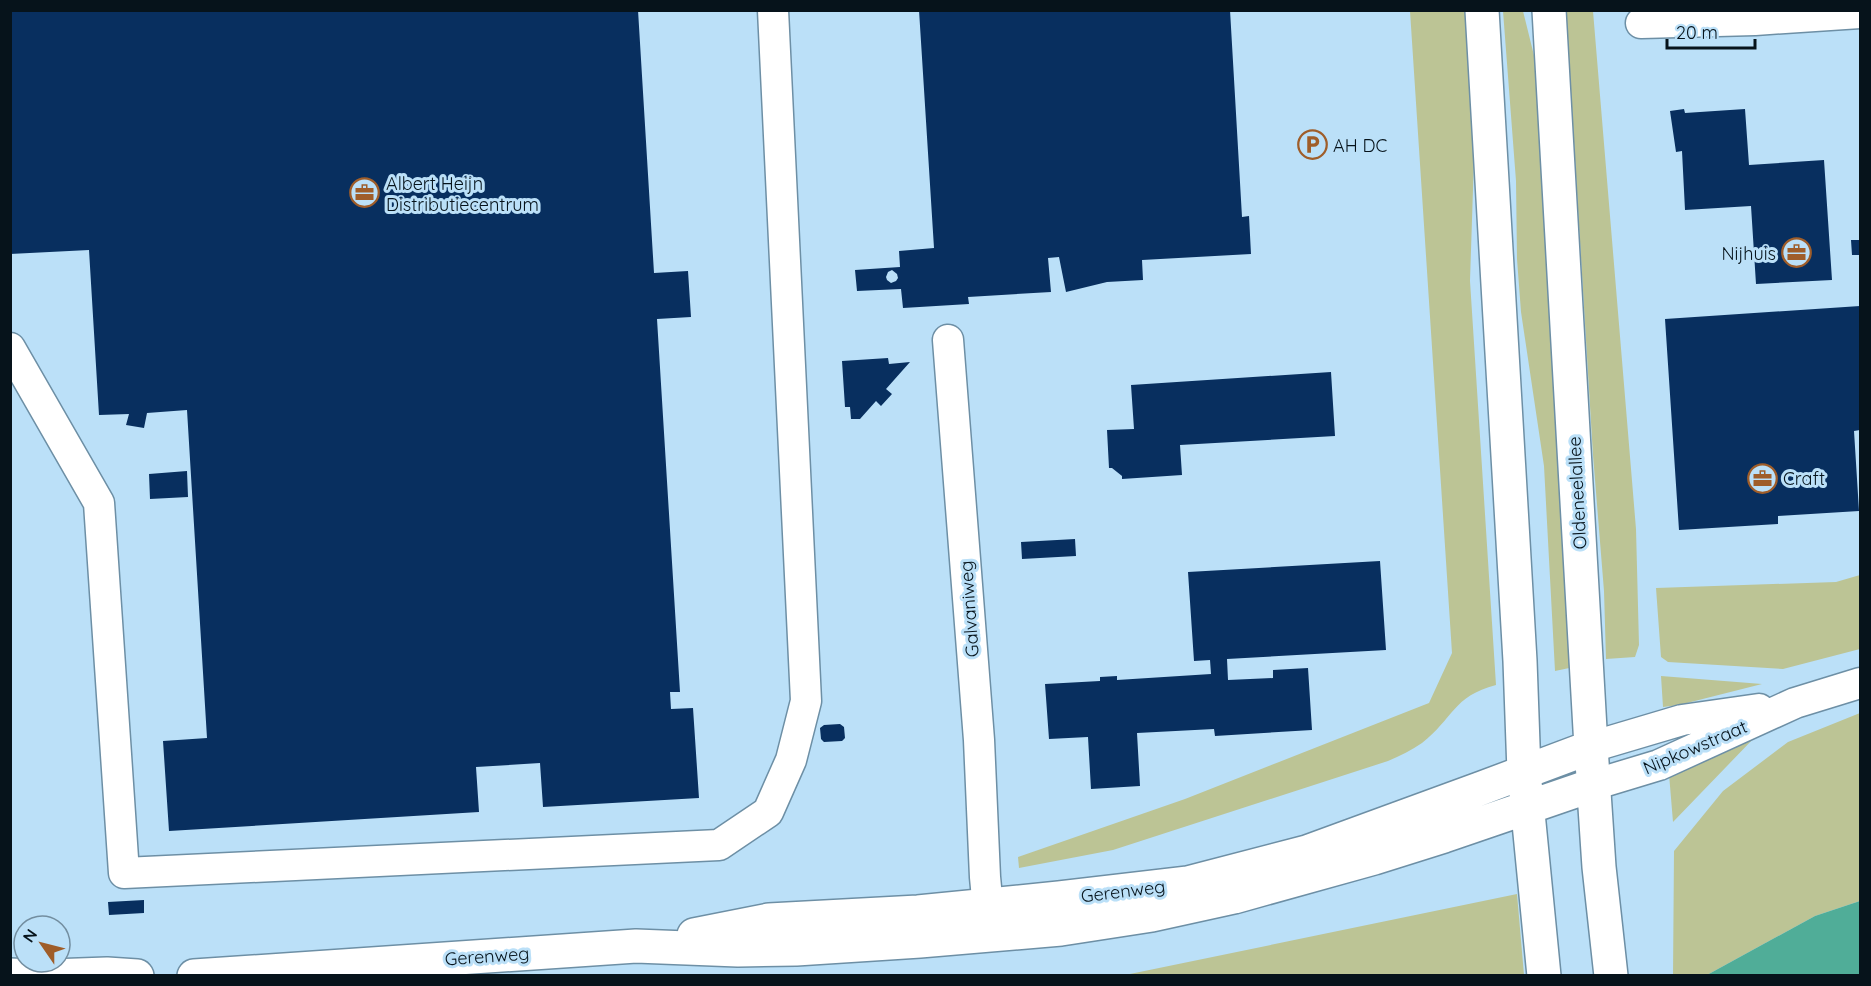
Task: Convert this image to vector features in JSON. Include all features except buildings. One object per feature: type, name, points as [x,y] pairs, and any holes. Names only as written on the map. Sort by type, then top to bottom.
[{"type":"main road","points":[[1482,10],[1520,661],[1524,772],[1544,975]]},
{"type":"main road","name":"Oldeneelallee","points":[[1549,10],[1593,785],[1611,975]]},
{"type":"main road","name":"Gerenweg","points":[[194,975],[636,946],[769,920],[988,906],[1177,884],[1307,852],[1591,747]]},
{"type":"main road","name":"Gerenweg","points":[[988,906],[1061,929],[1152,915],[1234,897],[1384,855],[1593,785]]},
{"type":"main road","points":[[10,975],[31,975]]},
{"type":"main road","points":[[51,975],[137,975]]},
{"type":"street","points":[[10,348],[99,504],[124,873],[719,845],[768,812],[791,760],[806,701],[773,10]]},
{"type":"street","points":[[1641,24],[1860,13]]},
{"type":"street","name":"Galvaniweg","points":[[948,340],[979,740],[988,906]]},
{"type":"street","name":"Nipkowstraat","points":[[1593,785],[1659,765],[1795,704],[1860,683]]},
{"type":"street","name":"Nipkowstraat","points":[[1591,747],[1682,720],[1795,704]]},
{"type":"shaded area","points":[[1410,11],[1468,11],[1475,128],[1470,281],[1496,685],[1471,695],[1454,709],[1422,743],[1388,761],[1113,850],[1019,868],[1018,857],[1185,799],[1429,703],[1452,653]]},
{"type":"shaded area","points":[[1503,11],[1523,11],[1542,88],[1574,667],[1555,671],[1544,466],[1521,312],[1517,259],[1516,181]]},
{"type":"shaded area","points":[[1566,11],[1593,11],[1636,529],[1639,645],[1635,657],[1606,659],[1604,591],[1593,455]]},
{"type":"shaded area","points":[[1860,575],[1860,649],[1783,669],[1668,662],[1661,657],[1656,588],[1836,582]]},
{"type":"shaded area","points":[[1661,676],[1762,684],[1663,707]]},
{"type":"shaded area","points":[[1860,713],[1860,901],[1815,916],[1707,975],[1673,976],[1674,851],[1723,791],[1788,742]]},
{"type":"shaded area","points":[[1755,737],[1673,822],[1669,774]]},
{"type":"shaded area","points":[[1517,894],[1524,975],[1125,975]]},
{"type":"shaded area","points":[[1860,901],[1860,975],[1707,975],[1815,916]]},
{"type":"place","name":"AH DC","points":[[1312,145]]},
{"type":"place","name":"Albert Heijn Distributiecentrum","points":[[365,193]]},
{"type":"place","name":"Nijhuis","points":[[1797,253]]},
{"type":"place","name":"Craft","points":[[1762,478]]}]
